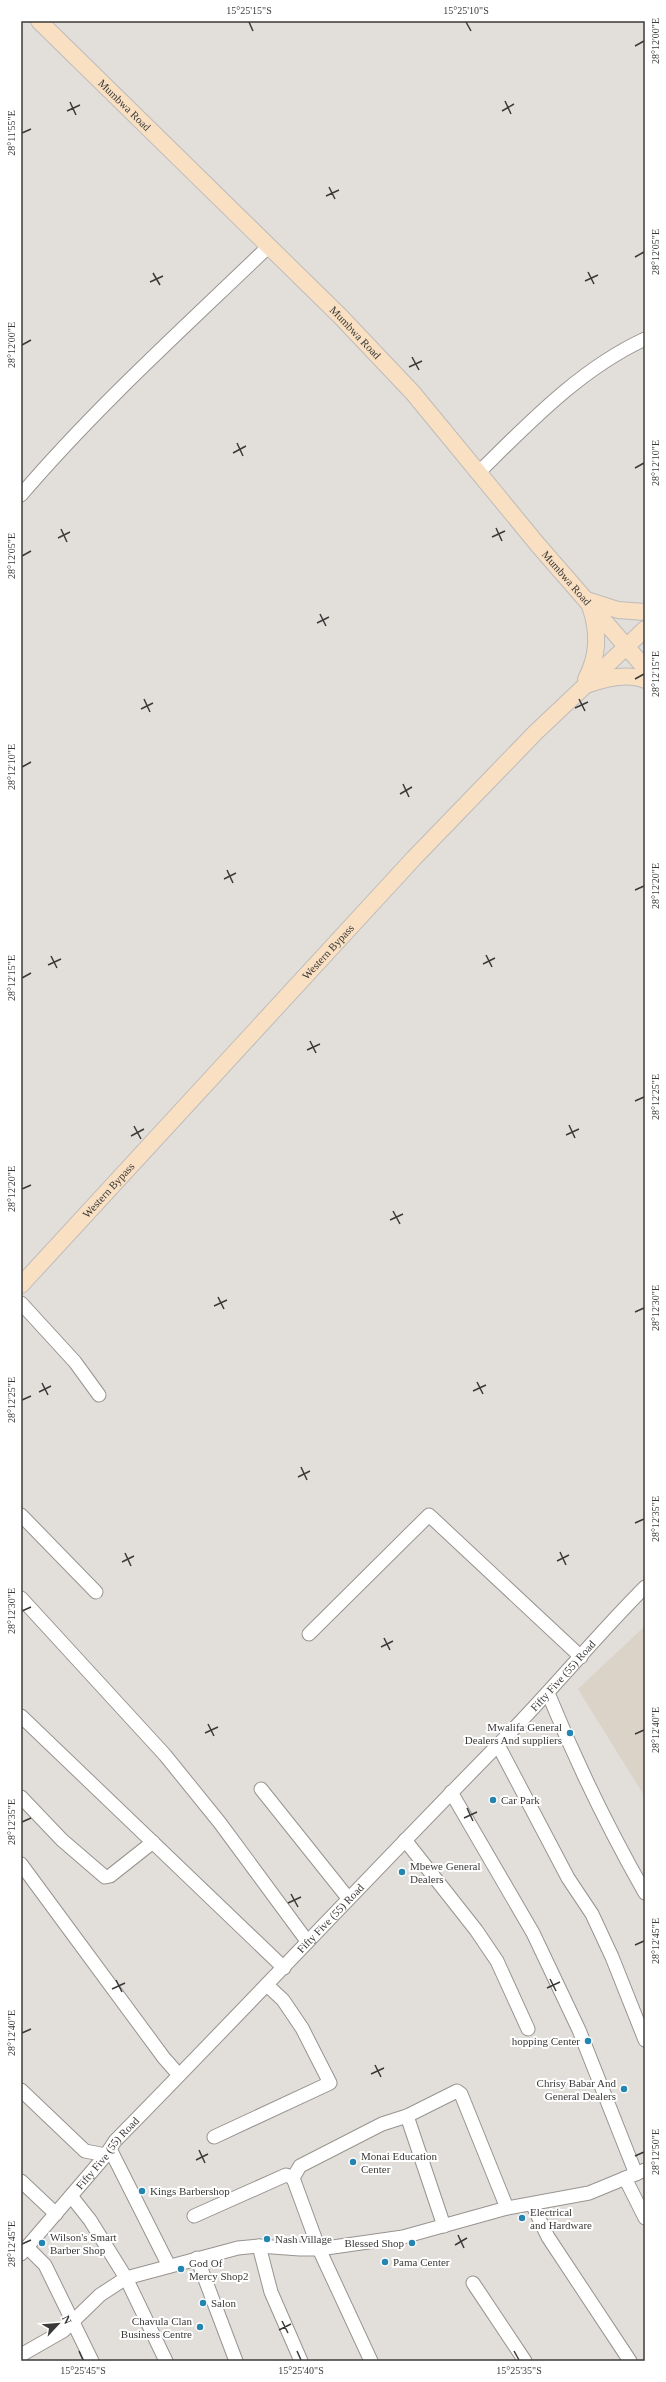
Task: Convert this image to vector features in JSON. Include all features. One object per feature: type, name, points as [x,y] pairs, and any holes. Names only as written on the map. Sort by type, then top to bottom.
[{"type":"main road","name":"Mumbwa Road","points":[[39,21],[340,316],[413,393],[538,545],[588,600],[645,668]]},
{"type":"main road","points":[[588,600],[618,610],[645,612]]},
{"type":"main road","points":[[581,688],[592,667],[597,645],[596,622],[588,600]]},
{"type":"main road","name":"Western Bypass","points":[[21,1285],[414,858],[581,688],[645,629]]},
{"type":"main road","points":[[581,688],[601,680],[622,677],[645,680]]},
{"type":"street","points":[[21,495],[48,463],[170,341],[269,246]]},
{"type":"street","points":[[479,472],[518,434],[588,372],[645,339]]},
{"type":"street","points":[[21,1302],[75,1362],[99,1395]]},
{"type":"street","points":[[21,1515],[96,1592]]},
{"type":"street","points":[[309,1634],[429,1515],[580,1657]]},
{"type":"street","name":"Fifty Five (55) Road","points":[[23,2251],[108,2152],[180,2075],[268,1986],[307,1941],[348,1898],[548,1693],[645,1587]]},
{"type":"street","points":[[21,1598],[165,1755],[220,1823],[307,1941]]},
{"type":"street","points":[[548,1693],[571,1750],[618,1845],[645,1893]]},
{"type":"street","points":[[21,1716],[284,1968]]},
{"type":"street","points":[[498,1745],[568,1878],[592,1914],[612,1956],[645,2040]]},
{"type":"street","points":[[261,1789],[348,1898]]},
{"type":"street","points":[[451,1792],[533,1933],[579,2030],[635,2174],[645,2218]]},
{"type":"street","points":[[21,1797],[62,1840],[105,1877],[110,1876],[153,1842]]},
{"type":"street","points":[[405,1840],[476,1930],[497,1961],[528,2029]]},
{"type":"street","points":[[21,1864],[164,2058],[180,2075]]},
{"type":"street","points":[[214,2137],[330,2083],[302,2028],[283,2000],[268,1986]]},
{"type":"street","points":[[21,2090],[85,2151],[108,2152],[169,2266]]},
{"type":"street","points":[[293,2178],[300,2166],[382,2124],[407,2116],[457,2091],[461,2094],[507,2208]]},
{"type":"street","points":[[407,2116],[444,2226]]},
{"type":"street","points":[[21,2355],[49,2340],[72,2322],[100,2295],[126,2278],[238,2248],[259,2246],[300,2249],[319,2248],[403,2237],[507,2208],[589,2193],[635,2174]]},
{"type":"street","points":[[194,2216],[286,2175],[293,2178],[319,2248],[371,2361]]},
{"type":"street","points":[[21,2181],[56,2214]]},
{"type":"street","points":[[71,2196],[90,2220],[126,2278],[166,2361]]},
{"type":"street","points":[[532,2204],[548,2237],[630,2361]]},
{"type":"street","points":[[259,2246],[271,2292],[301,2361]]},
{"type":"street","points":[[23,2251],[45,2265],[92,2361]]},
{"type":"street","points":[[197,2258],[236,2361]]},
{"type":"street","points":[[473,2283],[525,2361]]},
{"type":"shaded area","points":[[645,1626],[645,1797],[578,1689]]},
{"type":"place","name":"Mwalifa General Dealers And suppliers","points":[[570,1733]]},
{"type":"place","name":"Car Park","points":[[493,1800]]},
{"type":"place","name":"Mbewe General Dealers","points":[[402,1872]]},
{"type":"place","name":"hopping Center","points":[[588,2041]]},
{"type":"place","name":"Chrisy Babar And General Dealers","points":[[624,2089]]},
{"type":"place","name":"Monai Education Center","points":[[353,2162]]},
{"type":"place","name":"Kings Barbershop","points":[[142,2191]]},
{"type":"place","name":"Electrical and Hardware","points":[[522,2218]]},
{"type":"place","name":"Nash Village","points":[[267,2239]]},
{"type":"place","name":"Wilson's Smart Barber Shop","points":[[42,2243]]},
{"type":"place","name":"Blessed Shop","points":[[412,2243]]},
{"type":"place","name":"Pama Center","points":[[385,2262]]},
{"type":"place","name":"God Of Mercy Shop2","points":[[181,2269]]},
{"type":"place","name":"Salon","points":[[203,2303]]},
{"type":"place","name":"Chavula Clan Business Centre","points":[[200,2327]]}]
